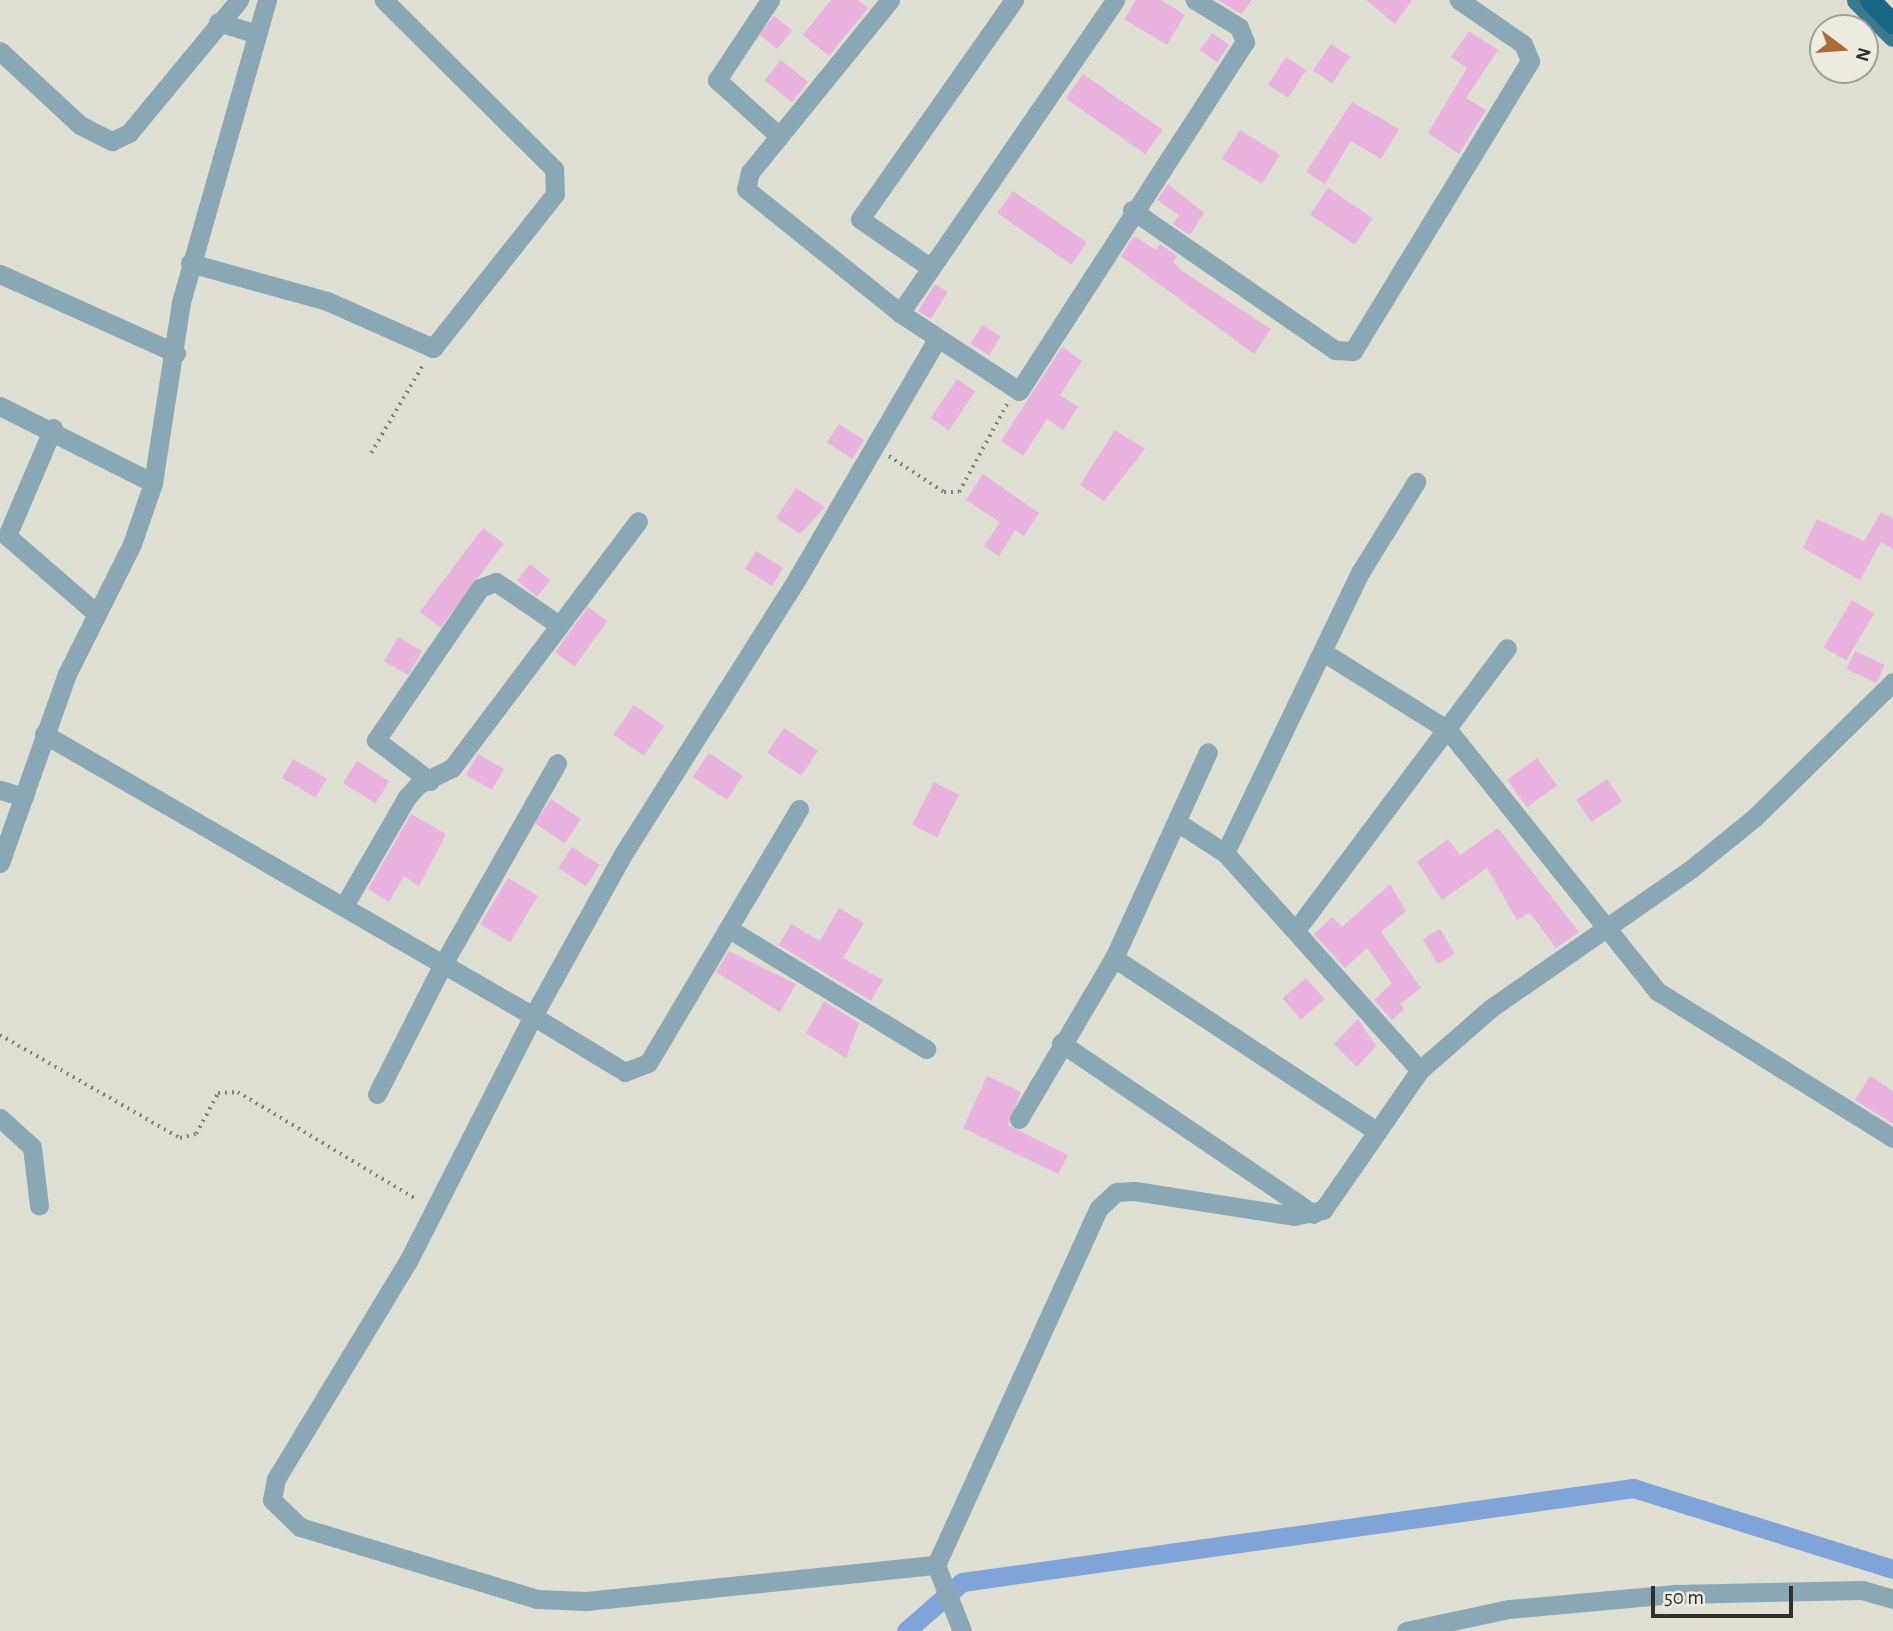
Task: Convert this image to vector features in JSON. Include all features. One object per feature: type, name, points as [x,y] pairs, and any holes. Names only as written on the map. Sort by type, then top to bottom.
[{"type":"highway","points":[[1870,0],[1893,24]]},
{"type":"main road","points":[[1857,0],[1893,36]]},
{"type":"street","points":[[0,51],[80,125],[112,141],[129,133],[218,22],[239,0]]},
{"type":"street","points":[[0,863],[44,734],[96,614],[132,544],[153,483],[190,263],[267,0]]},
{"type":"street","points":[[190,263],[327,301],[433,348],[555,194],[559,176],[384,0]]},
{"type":"street","points":[[770,0],[717,80],[779,136]]},
{"type":"street","points":[[890,0],[750,172],[746,189],[900,313],[1014,390],[1023,389],[1132,211],[1245,42],[1239,27],[1195,0]]},
{"type":"street","points":[[931,268],[860,219],[1014,0]]},
{"type":"street","points":[[900,313],[1115,0]]},
{"type":"street","points":[[1132,211],[1335,350],[1353,351],[1530,61],[1523,44],[1459,0]]},
{"type":"street","points":[[218,22],[257,34]]},
{"type":"street","points":[[0,274],[176,353]]},
{"type":"street","points":[[937,339],[877,448],[625,851],[533,1016],[434,1210],[276,1479],[272,1500],[300,1527],[537,1599],[599,1600],[939,1572]]},
{"type":"street","points":[[0,406],[53,428],[153,483]]},
{"type":"street","points":[[53,428],[4,537],[96,614]]},
{"type":"street","points":[[1225,853],[1361,571],[1416,482]]},
{"type":"street","points":[[345,904],[407,797],[452,768],[638,521]]},
{"type":"street","points":[[430,781],[376,740],[480,588],[496,582],[559,625]]},
{"type":"street","points":[[1296,930],[1507,648]]},
{"type":"street","points":[[1323,652],[1448,730],[1604,930],[1657,991],[1692,1018],[1893,1138]]},
{"type":"street","points":[[962,1631],[939,1572],[1099,1208],[1116,1192],[1135,1191],[1314,1214],[1330,1204],[1375,1130],[1420,1070],[1492,1008],[1604,930],[1755,817],[1893,682]]},
{"type":"street","points":[[44,734],[345,904],[612,1066],[637,1071],[729,929],[799,809]]},
{"type":"street","points":[[1020,1119],[1060,1043],[1114,958],[1208,752]]},
{"type":"street","points":[[377,1094],[443,964],[557,763]]},
{"type":"street","points":[[0,790],[24,797]]},
{"type":"street","points":[[1177,822],[1225,853],[1420,1070]]},
{"type":"street","points":[[729,929],[926,1049]]},
{"type":"street","points":[[1114,958],[1375,1130]]},
{"type":"street","points":[[1060,1043],[1314,1214]]},
{"type":"street","points":[[0,1118],[32,1147],[38,1206]]},
{"type":"street","points":[[1406,1631],[1509,1609],[1675,1594],[1862,1590],[1893,1599]]},
{"type":"path","points":[[371,453],[433,348]]},
{"type":"path","points":[[877,448],[944,492],[959,492],[1014,390]]},
{"type":"path","points":[[0,1035],[180,1138],[196,1133],[218,1093],[238,1092],[434,1210]]},
{"type":"building","points":[[831,0],[858,0],[868,8],[829,56],[803,35]]},
{"type":"building","points":[[1136,0],[1161,0],[1185,15],[1167,45],[1124,19]]},
{"type":"building","points":[[1218,0],[1252,0],[1241,14]]},
{"type":"building","points":[[1366,0],[1412,0],[1395,24]]},
{"type":"building","points":[[774,16],[792,30],[777,49],[759,35]]},
{"type":"building","points":[[1469,31],[1498,50],[1466,98],[1486,110],[1459,154],[1428,133],[1467,68],[1451,57]]},
{"type":"building","points":[[1212,33],[1229,45],[1217,62],[1200,50]]},
{"type":"building","points":[[1331,44],[1350,57],[1332,83],[1313,71]]},
{"type":"building","points":[[1286,57],[1306,70],[1288,98],[1268,85]]},
{"type":"building","points":[[781,60],[808,82],[792,102],[765,80]]},
{"type":"building","points":[[1083,74],[1162,130],[1145,154],[1066,99]]},
{"type":"building","points":[[1352,102],[1399,129],[1381,159],[1351,141],[1325,184],[1306,172]]},
{"type":"building","points":[[1240,130],[1280,155],[1262,184],[1222,159]]},
{"type":"building","points":[[1168,184],[1204,213],[1190,235],[1173,224],[1179,215],[1157,200]]},
{"type":"building","points":[[1328,188],[1373,218],[1355,245],[1310,215]]},
{"type":"building","points":[[1013,191],[1087,243],[1071,265],[998,213]]},
{"type":"building","points":[[1134,236],[1156,250],[1160,244],[1177,256],[1173,262],[1182,271],[1271,329],[1254,354],[1121,256]]},
{"type":"building","points":[[935,284],[948,292],[931,319],[918,311]]},
{"type":"building","points":[[982,325],[1001,337],[989,355],[970,344]]},
{"type":"building","points":[[1062,347],[1082,361],[1060,395],[1078,407],[1063,430],[1047,419],[1023,456],[1001,441]]},
{"type":"building","points":[[957,379],[975,391],[949,430],[931,418]]},
{"type":"building","points":[[839,424],[864,440],[852,459],[827,442]]},
{"type":"building","points":[[1115,430],[1145,449],[1104,501],[1080,485]]},
{"type":"building","points":[[983,474],[1039,513],[1024,536],[1015,530],[999,556],[984,546],[1000,522],[966,500]]},
{"type":"building","points":[[796,488],[825,507],[800,534],[776,518]]},
{"type":"building","points":[[1881,512],[1893,519],[1893,549],[1881,542],[1860,580],[1803,548],[1817,519],[1864,541]]},
{"type":"building","points":[[483,528],[504,544],[441,628],[420,612]]},
{"type":"building","points":[[756,551],[783,568],[772,586],[745,569]]},
{"type":"building","points":[[530,564],[550,580],[537,597],[517,580]]},
{"type":"building","points":[[1852,600],[1874,613],[1846,661],[1824,647]]},
{"type":"building","points":[[588,607],[607,621],[575,666],[555,652]]},
{"type":"building","points":[[398,637],[422,651],[408,675],[384,661]]},
{"type":"building","points":[[1855,651],[1885,665],[1876,683],[1847,669]]},
{"type":"building","points":[[634,705],[664,726],[644,756],[613,734]]},
{"type":"building","points":[[784,728],[818,751],[801,776],[767,753]]},
{"type":"building","points":[[709,753],[743,776],[727,800],[693,777]]},
{"type":"building","points":[[478,754],[504,769],[492,790],[466,775]]},
{"type":"building","points":[[1537,758],[1557,786],[1527,807],[1507,780]]},
{"type":"building","points":[[293,759],[327,778],[316,798],[282,778]]},
{"type":"building","points":[[357,761],[389,781],[375,803],[343,783]]},
{"type":"building","points":[[1607,779],[1622,801],[1591,822],[1576,800]]},
{"type":"building","points":[[934,782],[959,795],[937,837],[912,825]]},
{"type":"building","points":[[551,799],[581,819],[565,843],[535,823]]},
{"type":"building","points":[[411,814],[446,834],[419,886],[404,876],[389,902],[368,889]]},
{"type":"building","points":[[1498,828],[1579,932],[1556,948],[1530,913],[1517,920],[1487,868],[1442,900],[1417,862],[1448,839],[1460,855]]},
{"type":"building","points":[[572,847],[600,865],[586,886],[558,868]]},
{"type":"building","points":[[508,878],[538,896],[510,942],[480,924]]},
{"type":"building","points":[[1390,884],[1406,911],[1381,932],[1421,988],[1400,1004],[1404,1009],[1392,1020],[1374,1000],[1392,983],[1367,948],[1345,968],[1314,934],[1332,917],[1342,927]]},
{"type":"building","points":[[839,908],[864,923],[843,958],[883,980],[871,1001],[779,945],[791,924],[820,941]]},
{"type":"building","points":[[1440,929],[1455,954],[1438,964],[1423,939]]},
{"type":"building","points":[[729,951],[796,984],[780,1012],[716,972]]},
{"type":"building","points":[[1306,978],[1324,999],[1301,1019],[1283,998]]},
{"type":"building","points":[[824,1001],[859,1023],[846,1058],[806,1033]]},
{"type":"building","points":[[1358,1019],[1376,1046],[1357,1067],[1334,1044]]},
{"type":"building","points":[[987,1076],[1021,1092],[1008,1125],[1068,1155],[1058,1174],[963,1128]]},
{"type":"building","points":[[1870,1076],[1893,1091],[1893,1124],[1855,1100]]},
{"type":"waterway","points":[[906,1631],[962,1582],[1633,1488],[1893,1569]]}]
